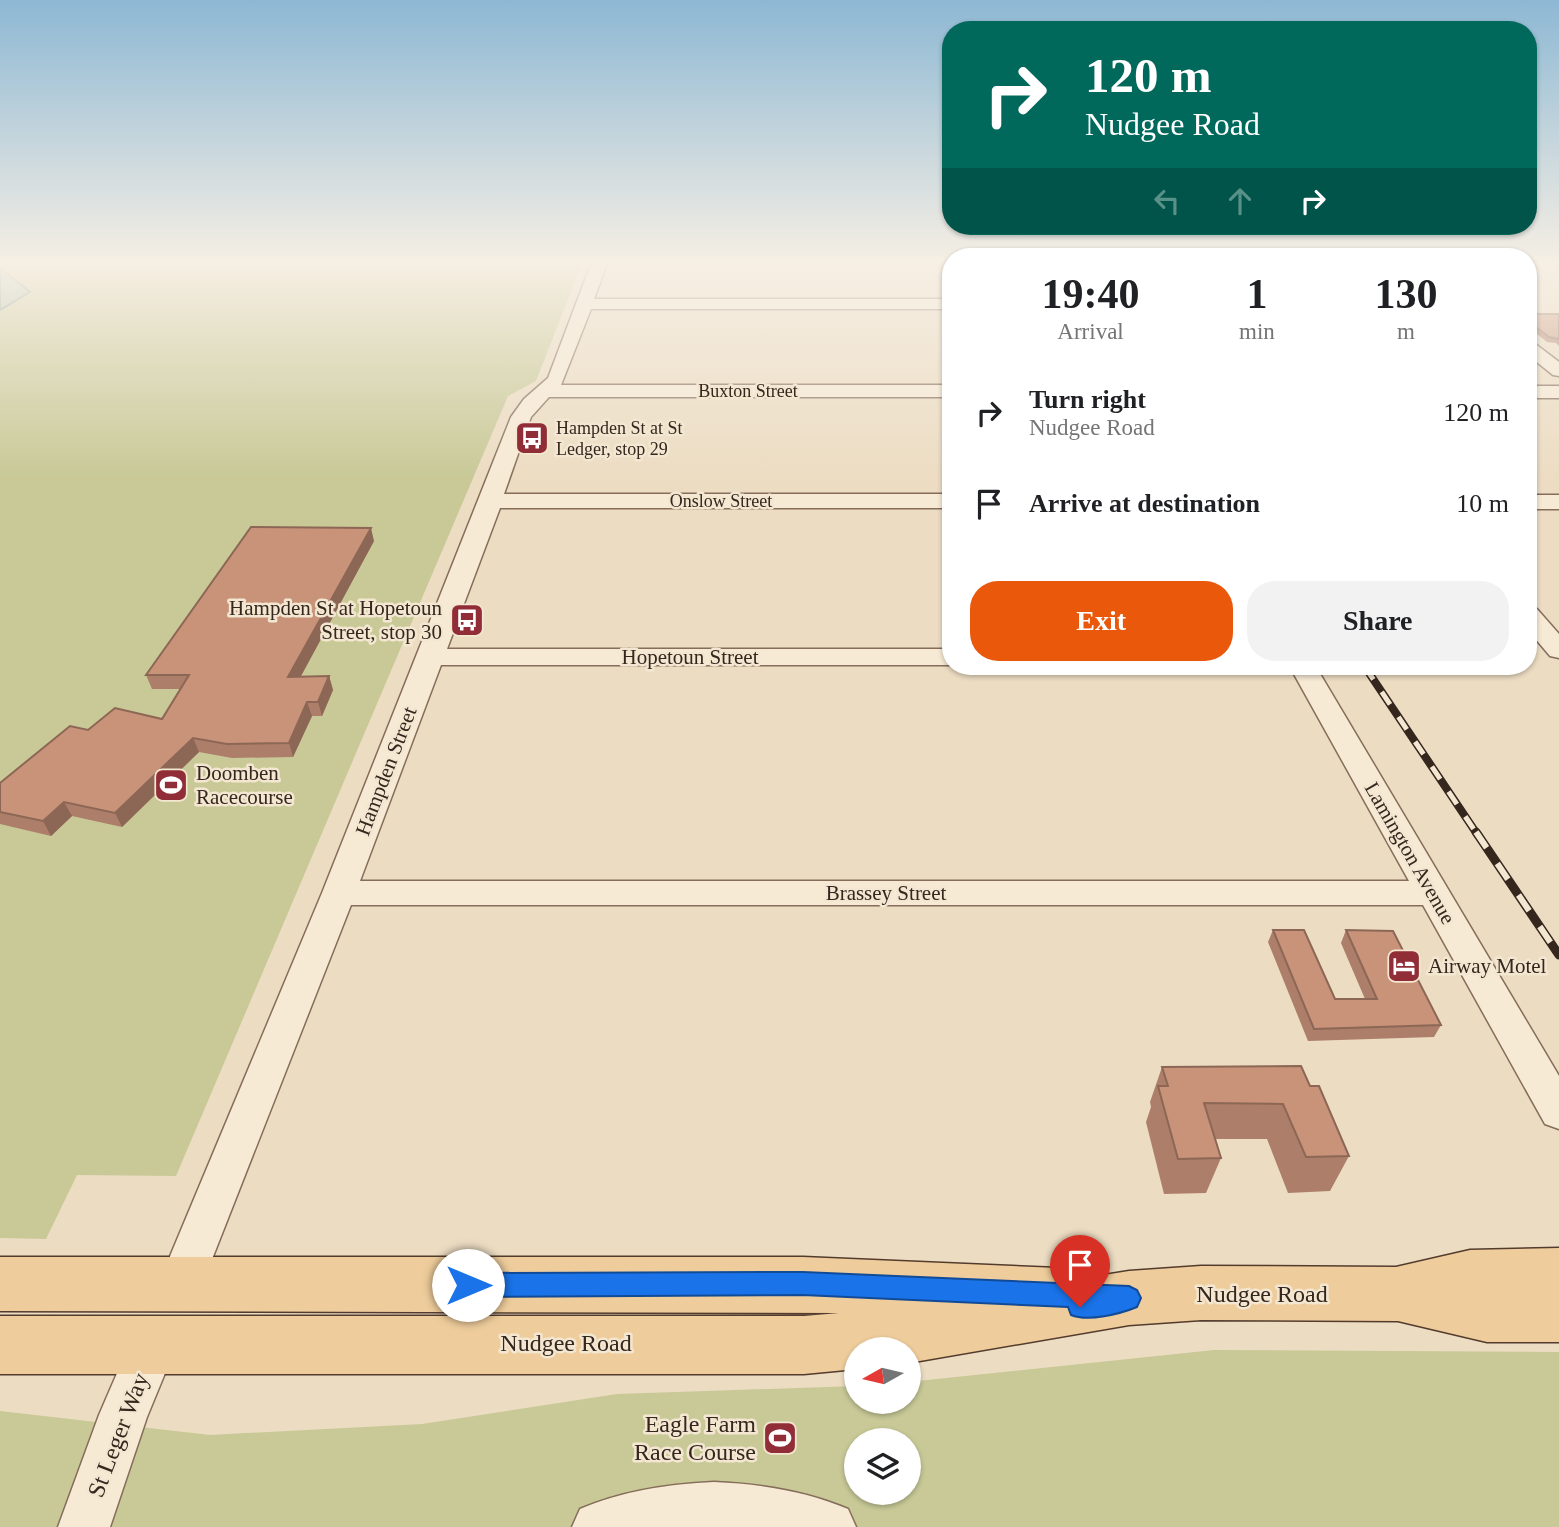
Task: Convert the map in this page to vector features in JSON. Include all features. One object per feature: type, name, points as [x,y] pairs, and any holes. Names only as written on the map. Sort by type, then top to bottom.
[{"type":"main road","name":"Nudgee Road","points":[[0,1345],[803,1345],[933,1332],[1129,1298],[1201,1293],[1396,1294],[1470,1277],[1559,1275]]},
{"type":"main road","name":"Nudgee Road","points":[[0,1284],[803,1284],[1129,1298]]},
{"type":"main road","points":[[154,1345],[180,1285]]},
{"type":"main road","name":"Nudgee Road","points":[[1396,1294],[1445,1307],[1487,1314],[1559,1314]]},
{"type":"street","name":"Hampden Street","points":[[180,1285],[339,893],[521,417],[531,402],[556,380],[572,335]]},
{"type":"street","points":[[1537,353],[1559,371]]},
{"type":"street","name":"Buxton Street","points":[[546,391],[942,391]]},
{"type":"street","points":[[1537,392],[1559,392]]},
{"type":"street","name":"Onslow Street","points":[[491,501],[942,501]]},
{"type":"street","points":[[1537,502],[1559,502]]},
{"type":"street","points":[[1537,624],[1559,650]]},
{"type":"street","name":"Hopetoun Street","points":[[429,657],[942,657]]},
{"type":"street","name":"Lamington Avenue","points":[[1308,675],[1559,1112]]},
{"type":"street","name":"Brassey Street","points":[[339,893],[1433,893]]},
{"type":"street","name":"St Leger Way","points":[[84,1527],[123,1415],[154,1345]]},
{"type":"street","points":[[598,1527],[637,1515],[695,1506],[743,1508],[788,1514],[830,1527]]},
{"type":"green space","name":"Doomben Racecourse","points":[[0,335],[554,335],[536,381],[508,396],[176,1176],[77,1175],[46,1239],[0,1238]]},
{"type":"green space","name":"Eagle Farm Race Course","points":[[1214,1350],[1559,1352],[1559,1527],[0,1527],[0,1411],[210,1435],[422,1424],[617,1394],[844,1386],[844,1414],[921,1414],[921,1381]]},
{"type":"building","points":[[251,527],[371,528],[288,677],[329,676],[318,702],[307,702],[289,743],[227,744],[193,738],[115,813],[64,802],[43,821],[0,812],[0,783],[70,726],[88,730],[115,708],[162,719],[189,675],[146,675]]},
{"type":"building","name":"Airway Motel","points":[[1273,930],[1304,930],[1335,999],[1377,999],[1346,930],[1393,931],[1441,1025],[1314,1029]]},
{"type":"building","points":[[1301,1066],[1310,1086],[1319,1086],[1349,1156],[1306,1157],[1283,1104],[1204,1103],[1221,1158],[1178,1159],[1158,1086],[1168,1086],[1162,1067]]},
{"type":"railway","points":[[1370,675],[1477,834]]},
{"type":"railway","points":[[1476,832],[1559,955]]},
{"type":"place","name":"Hampden St at St Ledger, stop 29","points":[[532,438]]},
{"type":"place","name":"Hampden St at Hopetoun Street, stop 30","points":[[467,620]]},
{"type":"place","name":"Doomben Racecourse","points":[[171,785]]},
{"type":"place","name":"Airway Motel","points":[[1404,966]]},
{"type":"place","name":"Eagle Farm Race Course","points":[[780,1438]]},
{"type":"route","points":[[468,1285],[862,1285],[1129,1298],[1080,1307]]}]
